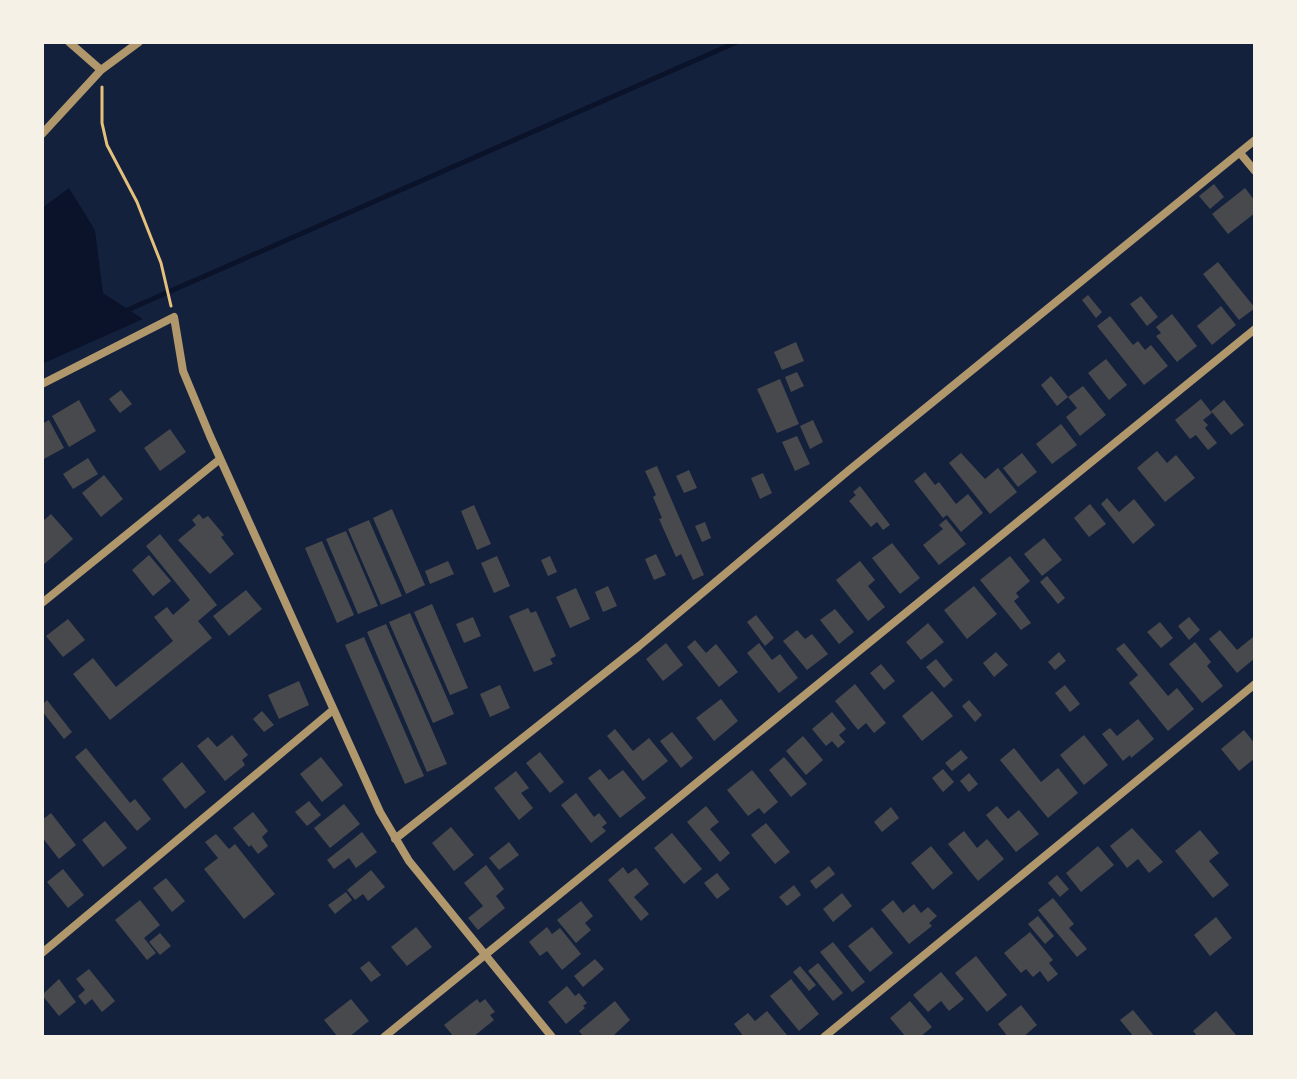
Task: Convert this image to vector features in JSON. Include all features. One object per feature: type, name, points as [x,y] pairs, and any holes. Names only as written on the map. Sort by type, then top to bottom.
[{"type":"street","points":[[69,42],[101,70]]},
{"type":"street","points":[[42,134],[101,70],[139,42]]},
{"type":"street","points":[[395,839],[639,646],[1255,140]]},
{"type":"street","points":[[1240,153],[1255,171]]},
{"type":"street","points":[[42,384],[174,317],[183,371],[380,812],[409,861],[552,1037]]},
{"type":"street","points":[[384,1037],[1255,329]]},
{"type":"street","points":[[42,603],[220,459]]},
{"type":"street","points":[[824,1037],[1255,684]]},
{"type":"street","points":[[42,953],[333,710]]},
{"type":"path","points":[[101,70],[102,123],[107,145],[137,202],[161,263],[174,317]]},
{"type":"water","points":[[69,188],[95,230],[103,293],[143,319],[42,364],[42,208]]},
{"type":"building","points":[[1214,184],[1224,197],[1210,209],[1199,196]]},
{"type":"building","points":[[1245,188],[1255,201],[1255,213],[1228,234],[1212,214]]},
{"type":"building","points":[[1218,262],[1255,308],[1239,320],[1203,274]]},
{"type":"building","points":[[1088,295],[1102,312],[1096,318],[1082,300]]},
{"type":"building","points":[[1141,296],[1158,317],[1147,326],[1130,304]]},
{"type":"building","points":[[1221,306],[1236,325],[1212,345],[1197,326]]},
{"type":"building","points":[[1172,314],[1197,346],[1177,362],[1156,336],[1161,333],[1156,327]]},
{"type":"building","points":[[1110,316],[1133,345],[1138,341],[1145,350],[1151,345],[1168,366],[1144,385],[1097,326]]},
{"type":"building","points":[[796,342],[804,361],[782,370],[774,352]]},
{"type":"building","points":[[1106,359],[1127,385],[1109,400],[1088,373]]},
{"type":"building","points":[[797,372],[804,386],[791,392],[785,377]]},
{"type":"building","points":[[1051,376],[1068,397],[1057,406],[1041,385]]},
{"type":"building","points":[[780,379],[799,424],[777,433],[757,389]]},
{"type":"building","points":[[1083,386],[1106,415],[1080,436],[1066,417],[1077,408],[1068,397]]},
{"type":"building","points":[[121,390],[132,404],[120,413],[109,399]]},
{"type":"building","points":[[1201,399],[1212,413],[1203,420],[1208,425],[1205,428],[1217,443],[1208,450],[1196,435],[1190,439],[1175,420]]},
{"type":"building","points":[[79,400],[96,431],[69,447],[52,416]]},
{"type":"building","points":[[1224,400],[1244,425],[1231,435],[1211,411]]},
{"type":"building","points":[[49,420],[64,448],[42,460],[42,424]]},
{"type":"building","points":[[813,420],[823,442],[810,449],[800,426]]},
{"type":"building","points":[[1061,424],[1077,445],[1052,464],[1036,444]]},
{"type":"building","points":[[170,429],[186,452],[160,471],[144,448]]},
{"type":"building","points":[[797,436],[810,464],[795,471],[782,442]]},
{"type":"building","points":[[1157,451],[1167,463],[1176,455],[1195,478],[1165,502],[1137,468]]},
{"type":"building","points":[[961,453],[985,479],[998,468],[1017,492],[990,514],[949,463]]},
{"type":"building","points":[[1022,453],[1037,472],[1018,487],[1003,468]]},
{"type":"building","points":[[88,458],[98,474],[73,489],[63,474]]},
{"type":"building","points":[[657,466],[704,575],[693,580],[681,554],[676,557],[659,519],[662,518],[653,497],[656,495],[645,471]]},
{"type":"building","points":[[689,470],[697,488],[684,493],[676,476]]},
{"type":"building","points":[[925,472],[935,485],[939,482],[956,504],[968,494],[983,513],[961,532],[947,515],[943,518],[914,481]]},
{"type":"building","points":[[763,473],[772,493],[760,499],[751,478]]},
{"type":"building","points":[[104,475],[123,499],[101,517],[82,493]]},
{"type":"building","points":[[860,486],[890,525],[883,530],[877,522],[871,527],[849,501]]},
{"type":"building","points":[[1107,498],[1119,512],[1134,499],[1155,525],[1133,544],[1101,504]]},
{"type":"building","points":[[1090,504],[1106,524],[1089,537],[1074,518]]},
{"type":"building","points":[[474,505],[491,544],[477,550],[461,511]]},
{"type":"building","points":[[392,509],[425,585],[406,594],[373,518]]},
{"type":"building","points":[[51,514],[73,539],[42,566],[42,522]]},
{"type":"building","points":[[199,514],[203,519],[208,516],[224,535],[221,537],[234,554],[210,574],[178,540],[196,525],[192,520]]},
{"type":"building","points":[[946,519],[966,544],[939,565],[923,545],[943,529],[939,525]]},
{"type":"building","points":[[369,520],[402,596],[381,605],[348,529]]},
{"type":"building","points":[[705,522],[711,538],[702,542],[695,526]]},
{"type":"building","points":[[346,531],[378,606],[358,614],[326,539]]},
{"type":"building","points":[[160,534],[217,605],[198,621],[212,638],[110,720],[73,674],[93,658],[116,687],[173,641],[154,617],[167,607],[173,615],[190,600],[146,546]]},
{"type":"building","points":[[1044,538],[1062,560],[1042,576],[1024,554]]},
{"type":"building","points":[[322,541],[354,615],[337,623],[305,548]]},
{"type":"building","points":[[892,543],[920,578],[900,594],[872,558]]},
{"type":"building","points":[[656,554],[666,575],[654,580],[645,559]]},
{"type":"building","points":[[149,555],[171,581],[153,596],[132,570]]},
{"type":"building","points":[[497,556],[510,586],[494,593],[481,563]]},
{"type":"building","points":[[550,556],[557,572],[548,576],[541,560]]},
{"type":"building","points":[[1010,556],[1030,581],[1016,593],[1019,597],[1014,601],[1031,623],[1021,630],[980,580]]},
{"type":"building","points":[[448,561],[454,574],[430,584],[425,571]]},
{"type":"building","points":[[860,561],[875,580],[868,586],[885,607],[868,621],[836,580]]},
{"type":"building","points":[[1047,576],[1065,598],[1058,604],[1040,582]]},
{"type":"building","points":[[608,586],[617,606],[603,612],[595,592]]},
{"type":"building","points":[[974,586],[997,614],[967,639],[944,610]]},
{"type":"building","points":[[576,588],[590,619],[570,628],[556,597]]},
{"type":"building","points":[[246,590],[262,609],[229,636],[213,616]]},
{"type":"building","points":[[432,604],[468,688],[450,695],[414,612]]},
{"type":"building","points":[[528,608],[531,613],[536,611],[556,656],[550,659],[553,664],[534,672],[509,616]]},
{"type":"building","points":[[835,609],[854,632],[839,644],[820,620]]},
{"type":"building","points":[[410,613],[454,714],[433,723],[389,622]]},
{"type":"building","points":[[756,615],[774,638],[765,646],[747,622]]},
{"type":"building","points":[[473,617],[481,636],[464,643],[456,624]]},
{"type":"building","points":[[1189,617],[1200,630],[1189,640],[1178,626]]},
{"type":"building","points":[[68,619],[85,640],[63,657],[46,636]]},
{"type":"building","points":[[1160,622],[1173,638],[1161,648],[1147,632]]},
{"type":"building","points":[[928,623],[944,642],[921,660],[906,642]]},
{"type":"building","points":[[386,624],[447,764],[427,772],[367,632]]},
{"type":"building","points":[[797,630],[805,639],[812,634],[828,654],[807,670],[783,641]]},
{"type":"building","points":[[1220,630],[1237,650],[1253,637],[1255,639],[1255,658],[1237,673],[1209,639]]},
{"type":"building","points":[[364,637],[424,776],[405,784],[345,645]]},
{"type":"building","points":[[695,640],[706,653],[716,644],[738,672],[719,687],[687,647]]},
{"type":"building","points":[[1195,642],[1211,662],[1207,666],[1223,686],[1202,703],[1169,664]]},
{"type":"building","points":[[666,643],[683,665],[663,681],[646,659]]},
{"type":"building","points":[[759,643],[772,660],[780,654],[798,678],[779,693],[747,653]]},
{"type":"building","points":[[1124,643],[1168,696],[1177,688],[1194,709],[1168,731],[1129,683],[1138,675],[1116,649]]},
{"type":"building","points":[[996,652],[1008,665],[994,677],[983,663]]},
{"type":"building","points":[[1059,652],[1066,661],[1055,670],[1048,662]]},
{"type":"building","points":[[936,659],[953,680],[944,688],[926,667]]},
{"type":"building","points":[[881,664],[895,681],[884,690],[870,673]]},
{"type":"building","points":[[299,681],[309,705],[279,719],[268,695]]},
{"type":"building","points":[[855,684],[886,723],[874,733],[866,723],[858,730],[835,701]]},
{"type":"building","points":[[500,685],[510,708],[490,717],[480,694]]},
{"type":"building","points":[[1065,685],[1080,704],[1070,712],[1055,693]]},
{"type":"building","points":[[932,691],[953,716],[922,741],[902,716]]},
{"type":"building","points":[[721,699],[738,721],[714,741],[696,718]]},
{"type":"building","points":[[47,700],[72,732],[64,739],[42,711],[42,705]]},
{"type":"building","points":[[969,700],[982,715],[975,722],[962,706]]},
{"type":"building","points":[[262,711],[274,725],[264,732],[253,719]]},
{"type":"building","points":[[832,712],[846,729],[839,735],[845,742],[838,748],[832,741],[826,746],[812,729]]},
{"type":"building","points":[[1138,719],[1154,739],[1123,761],[1102,734],[1110,728],[1117,736]]},
{"type":"building","points":[[615,729],[633,751],[649,738],[668,761],[643,781],[607,736]]},
{"type":"building","points":[[1244,730],[1255,744],[1255,758],[1239,771],[1221,749]]},
{"type":"building","points":[[672,732],[693,758],[681,768],[660,741]]},
{"type":"building","points":[[232,735],[248,755],[242,760],[245,765],[225,781],[197,746],[208,737],[217,747]]},
{"type":"building","points":[[1084,735],[1108,765],[1084,785],[1060,755]]},
{"type":"building","points":[[803,736],[823,760],[806,775],[786,751]]},
{"type":"building","points":[[86,748],[130,803],[135,799],[151,819],[137,831],[75,757]]},
{"type":"building","points":[[1014,748],[1041,782],[1058,768],[1078,793],[1048,818],[1000,760]]},
{"type":"building","points":[[961,750],[968,758],[952,771],[945,763]]},
{"type":"building","points":[[540,752],[564,782],[550,793],[526,763]]},
{"type":"building","points":[[321,757],[343,785],[322,802],[300,774]]},
{"type":"building","points":[[784,757],[807,784],[791,797],[769,770]]},
{"type":"building","points":[[182,762],[206,792],[185,809],[162,779]]},
{"type":"building","points":[[600,769],[609,780],[623,770],[646,798],[620,818],[588,778]]},
{"type":"building","points":[[943,769],[954,782],[943,792],[932,778]]},
{"type":"building","points":[[752,770],[778,802],[764,814],[759,808],[748,816],[727,790]]},
{"type":"building","points":[[516,771],[529,788],[521,793],[533,808],[519,820],[494,788]]},
{"type":"building","points":[[969,773],[978,784],[969,792],[960,781]]},
{"type":"building","points":[[576,793],[594,817],[599,813],[607,823],[602,827],[606,831],[591,843],[561,805]]},
{"type":"building","points":[[309,801],[321,815],[307,826],[295,812]]},
{"type":"building","points":[[344,804],[360,824],[330,848],[314,828]]},
{"type":"building","points":[[706,806],[719,822],[710,829],[730,853],[720,862],[687,822]]},
{"type":"building","points":[[997,806],[1008,819],[1019,810],[1039,834],[1016,852],[986,815]]},
{"type":"building","points":[[891,807],[899,818],[882,832],[874,822]]},
{"type":"building","points":[[253,812],[268,831],[262,837],[268,846],[258,854],[233,828]]},
{"type":"building","points":[[51,813],[76,845],[59,859],[42,837],[42,820]]},
{"type":"building","points":[[105,821],[127,848],[103,867],[82,840]]},
{"type":"building","points":[[766,823],[790,852],[775,864],[751,835]]},
{"type":"building","points":[[451,827],[474,855],[454,871],[432,843]]},
{"type":"building","points":[[1132,828],[1163,862],[1149,873],[1138,859],[1127,868],[1110,846]]},
{"type":"building","points":[[1200,830],[1219,853],[1209,861],[1229,885],[1213,898],[1175,851]]},
{"type":"building","points":[[964,831],[977,848],[987,839],[1004,859],[978,881],[948,844]]},
{"type":"building","points":[[362,832],[377,852],[356,868],[349,858],[334,869],[327,860]]},
{"type":"building","points":[[672,833],[702,869],[684,884],[654,848]]},
{"type":"building","points":[[216,834],[229,849],[235,844],[275,894],[244,919],[204,869],[218,858],[205,842]]},
{"type":"building","points":[[509,842],[519,855],[499,870],[489,858]]},
{"type":"building","points":[[931,846],[953,873],[933,890],[911,863]]},
{"type":"building","points":[[1098,846],[1114,865],[1081,892],[1066,873]]},
{"type":"building","points":[[486,865],[504,889],[496,896],[505,908],[478,930],[468,918],[483,906],[464,883]]},
{"type":"building","points":[[829,866],[835,874],[816,889],[810,881]]},
{"type":"building","points":[[623,867],[628,874],[636,868],[649,884],[634,897],[649,914],[641,921],[608,880]]},
{"type":"building","points":[[63,869],[84,895],[68,908],[47,882]]},
{"type":"building","points":[[371,870],[385,887],[368,901],[363,894],[355,900],[347,890]]},
{"type":"building","points":[[717,873],[730,889],[717,899],[704,883]]},
{"type":"building","points":[[1057,875],[1069,889],[1060,897],[1048,883]]},
{"type":"building","points":[[166,878],[185,901],[172,912],[153,888]]},
{"type":"building","points":[[794,885],[801,895],[787,906],[779,897]]},
{"type":"building","points":[[346,892],[352,900],[335,914],[328,905]]},
{"type":"building","points":[[842,893],[852,906],[833,922],[823,909]]},
{"type":"building","points":[[1053,898],[1074,924],[1069,928],[1087,949],[1077,957],[1038,910]]},
{"type":"building","points":[[140,900],[160,925],[144,938],[156,953],[147,960],[115,920]]},
{"type":"building","points":[[893,900],[903,913],[914,904],[921,913],[928,907],[937,916],[929,923],[932,926],[909,944],[881,910]]},
{"type":"building","points":[[581,901],[593,916],[585,923],[591,930],[576,943],[557,920]]},
{"type":"building","points":[[1038,916],[1054,936],[1045,944],[1028,924]]},
{"type":"building","points":[[1216,917],[1232,938],[1210,956],[1194,935]]},
{"type":"building","points":[[416,927],[432,947],[407,966],[391,947]]},
{"type":"building","points":[[547,927],[552,934],[560,928],[581,954],[562,970],[547,951],[540,956],[529,942]]},
{"type":"building","points":[[872,927],[893,953],[870,972],[848,946]]},
{"type":"building","points":[[1030,932],[1053,960],[1049,963],[1058,974],[1048,982],[1040,971],[1033,977],[1026,969],[1021,973],[1004,953]]},
{"type":"building","points":[[160,933],[171,946],[160,955],[149,942]]},
{"type":"building","points":[[833,942],[865,982],[852,992],[820,952]]},
{"type":"building","points":[[976,956],[1007,995],[987,1012],[955,973]]},
{"type":"building","points":[[595,959],[604,969],[583,987],[574,976]]},
{"type":"building","points":[[369,961],[381,975],[371,982],[360,968]]},
{"type":"building","points":[[818,963],[843,993],[833,1001],[808,971]]},
{"type":"building","points":[[800,966],[816,985],[809,991],[793,972]]},
{"type":"building","points":[[89,969],[115,1001],[102,1012],[92,999],[85,1005],[78,996],[85,990],[76,979]]},
{"type":"building","points":[[941,972],[964,999],[949,1011],[941,1001],[928,1012],[913,995]]},
{"type":"building","points":[[59,979],[76,1002],[59,1016],[42,995]]},
{"type":"building","points":[[791,979],[819,1014],[799,1031],[770,996]]},
{"type":"building","points":[[567,986],[575,996],[579,993],[587,1003],[566,1024],[548,1002]]},
{"type":"building","points":[[351,999],[369,1021],[349,1037],[338,1037],[324,1020]]},
{"type":"building","points":[[477,999],[480,1003],[485,999],[495,1012],[490,1015],[494,1020],[473,1037],[454,1037],[444,1025]]},
{"type":"building","points":[[615,1001],[630,1020],[612,1037],[584,1037],[579,1031]]},
{"type":"building","points":[[910,1001],[932,1027],[920,1037],[906,1037],[890,1018]]},
{"type":"building","points":[[1021,1005],[1037,1025],[1023,1037],[1008,1037],[998,1024]]},
{"type":"building","points":[[1133,1010],[1155,1037],[1134,1037],[1120,1020]]},
{"type":"building","points":[[767,1011],[787,1035],[744,1037],[734,1024],[748,1013],[755,1021]]},
{"type":"building","points":[[1216,1011],[1236,1035],[1198,1037],[1193,1031]]},
{"type":"waterway","points":[[123,312],[737,42]]}]
